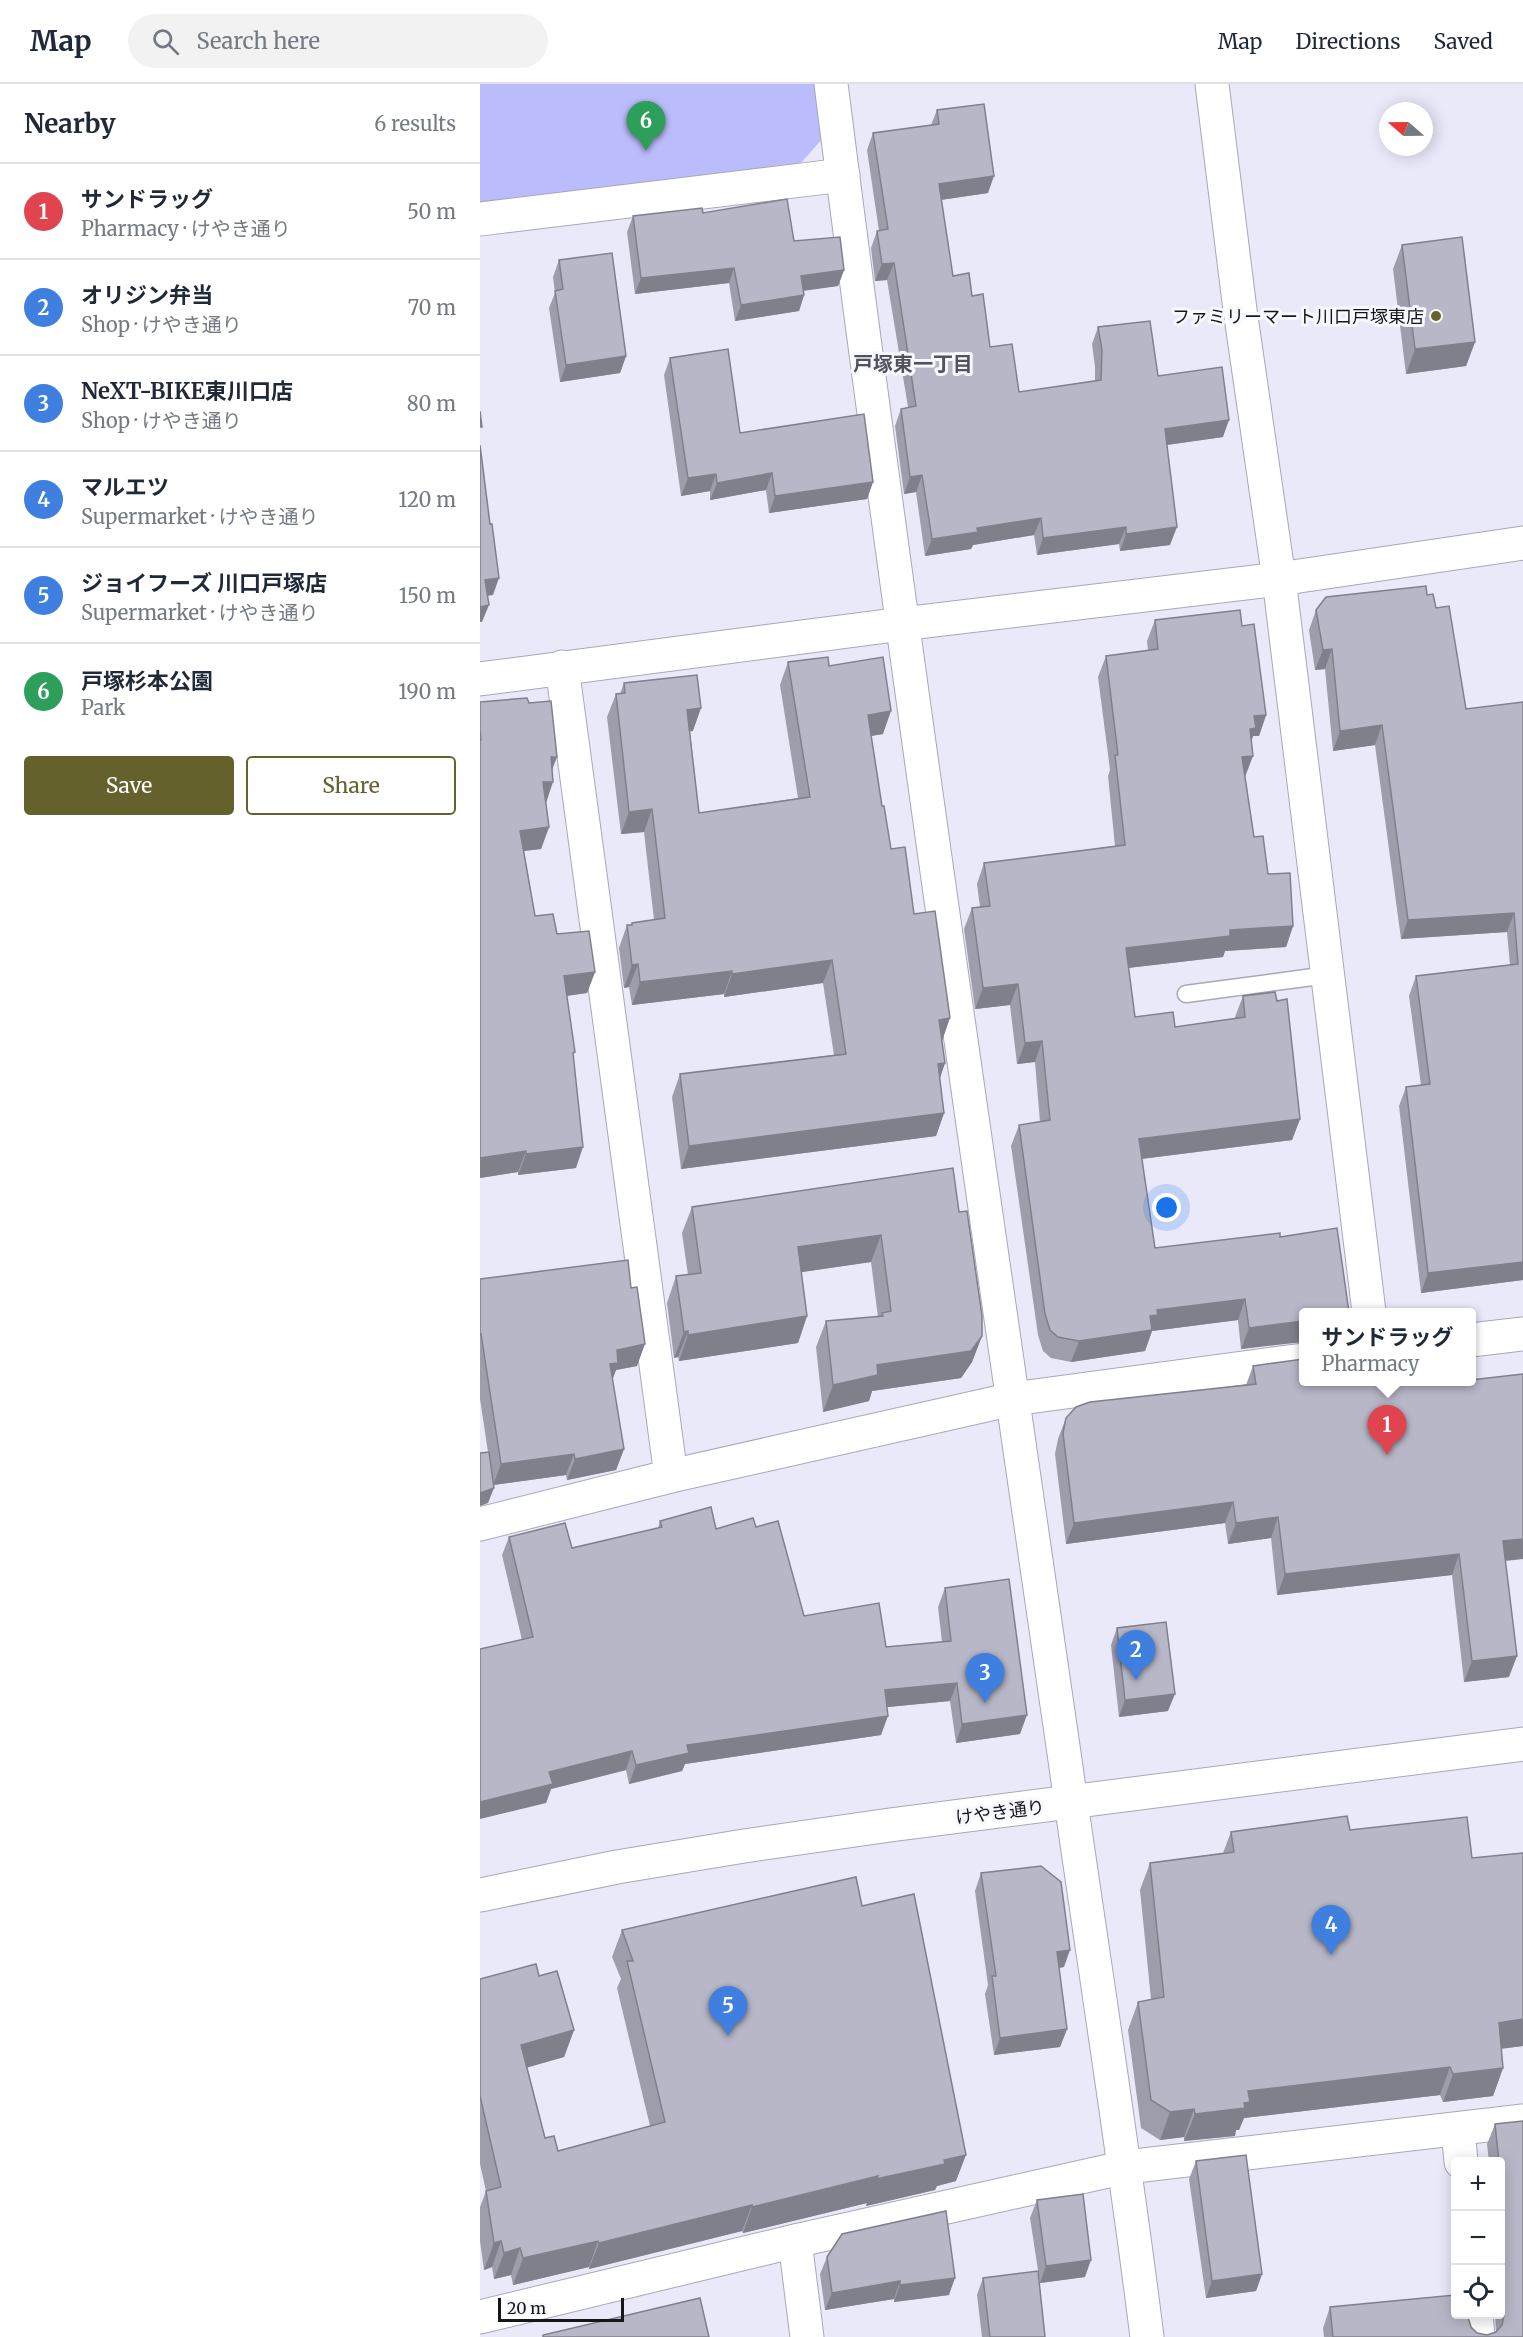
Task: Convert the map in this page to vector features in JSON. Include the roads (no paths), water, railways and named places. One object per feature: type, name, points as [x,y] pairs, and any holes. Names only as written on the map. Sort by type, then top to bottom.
[{"type":"street","points":[[831,84],[902,624],[1071,1803],[1126,2167],[1147,2337]]},
{"type":"street","points":[[1212,84],[1240,310],[1279,579],[1369,1308]]},
{"type":"street","points":[[480,219],[843,175]]},
{"type":"street","points":[[480,679],[902,624],[1279,579],[1523,543]]},
{"type":"street","points":[[562,667],[670,1476]]},
{"type":"street","points":[[1476,1339],[1523,1334]]},
{"type":"street","points":[[480,1524],[670,1476],[1013,1399],[1299,1361]]},
{"type":"street","name":"けやき通り","points":[[480,1895],[617,1867],[744,1846],[1523,1744]]},
{"type":"street","points":[[480,2317],[795,2241],[1126,2167],[1460,2146],[1523,2121]]},
{"type":"street","points":[[795,2241],[807,2337]]},
{"type":"street","points":[[1476,2319],[1478,2337]]},
{"type":"lane","points":[[1186,994],[1328,975]]},
{"type":"place","name":"戸塚杉本公園","points":[[646,151]]},
{"type":"place","name":"ファミリーマート川口戸塚東店","points":[[1436,316]]},
{"type":"place","name":"サンドラッグ","points":[[1387,1455]]},
{"type":"place","name":"オリジン弁当","points":[[1136,1680]]},
{"type":"place","name":"NeXT-BIKE東川口店","points":[[985,1703]]},
{"type":"place","name":"マルエツ","points":[[1331,1955]]},
{"type":"place","name":"ジョイフーズ 川口戸塚店","points":[[728,2036]]},
{"type":"district","name":"戸塚東一丁目","points":[[913,363]]}]
